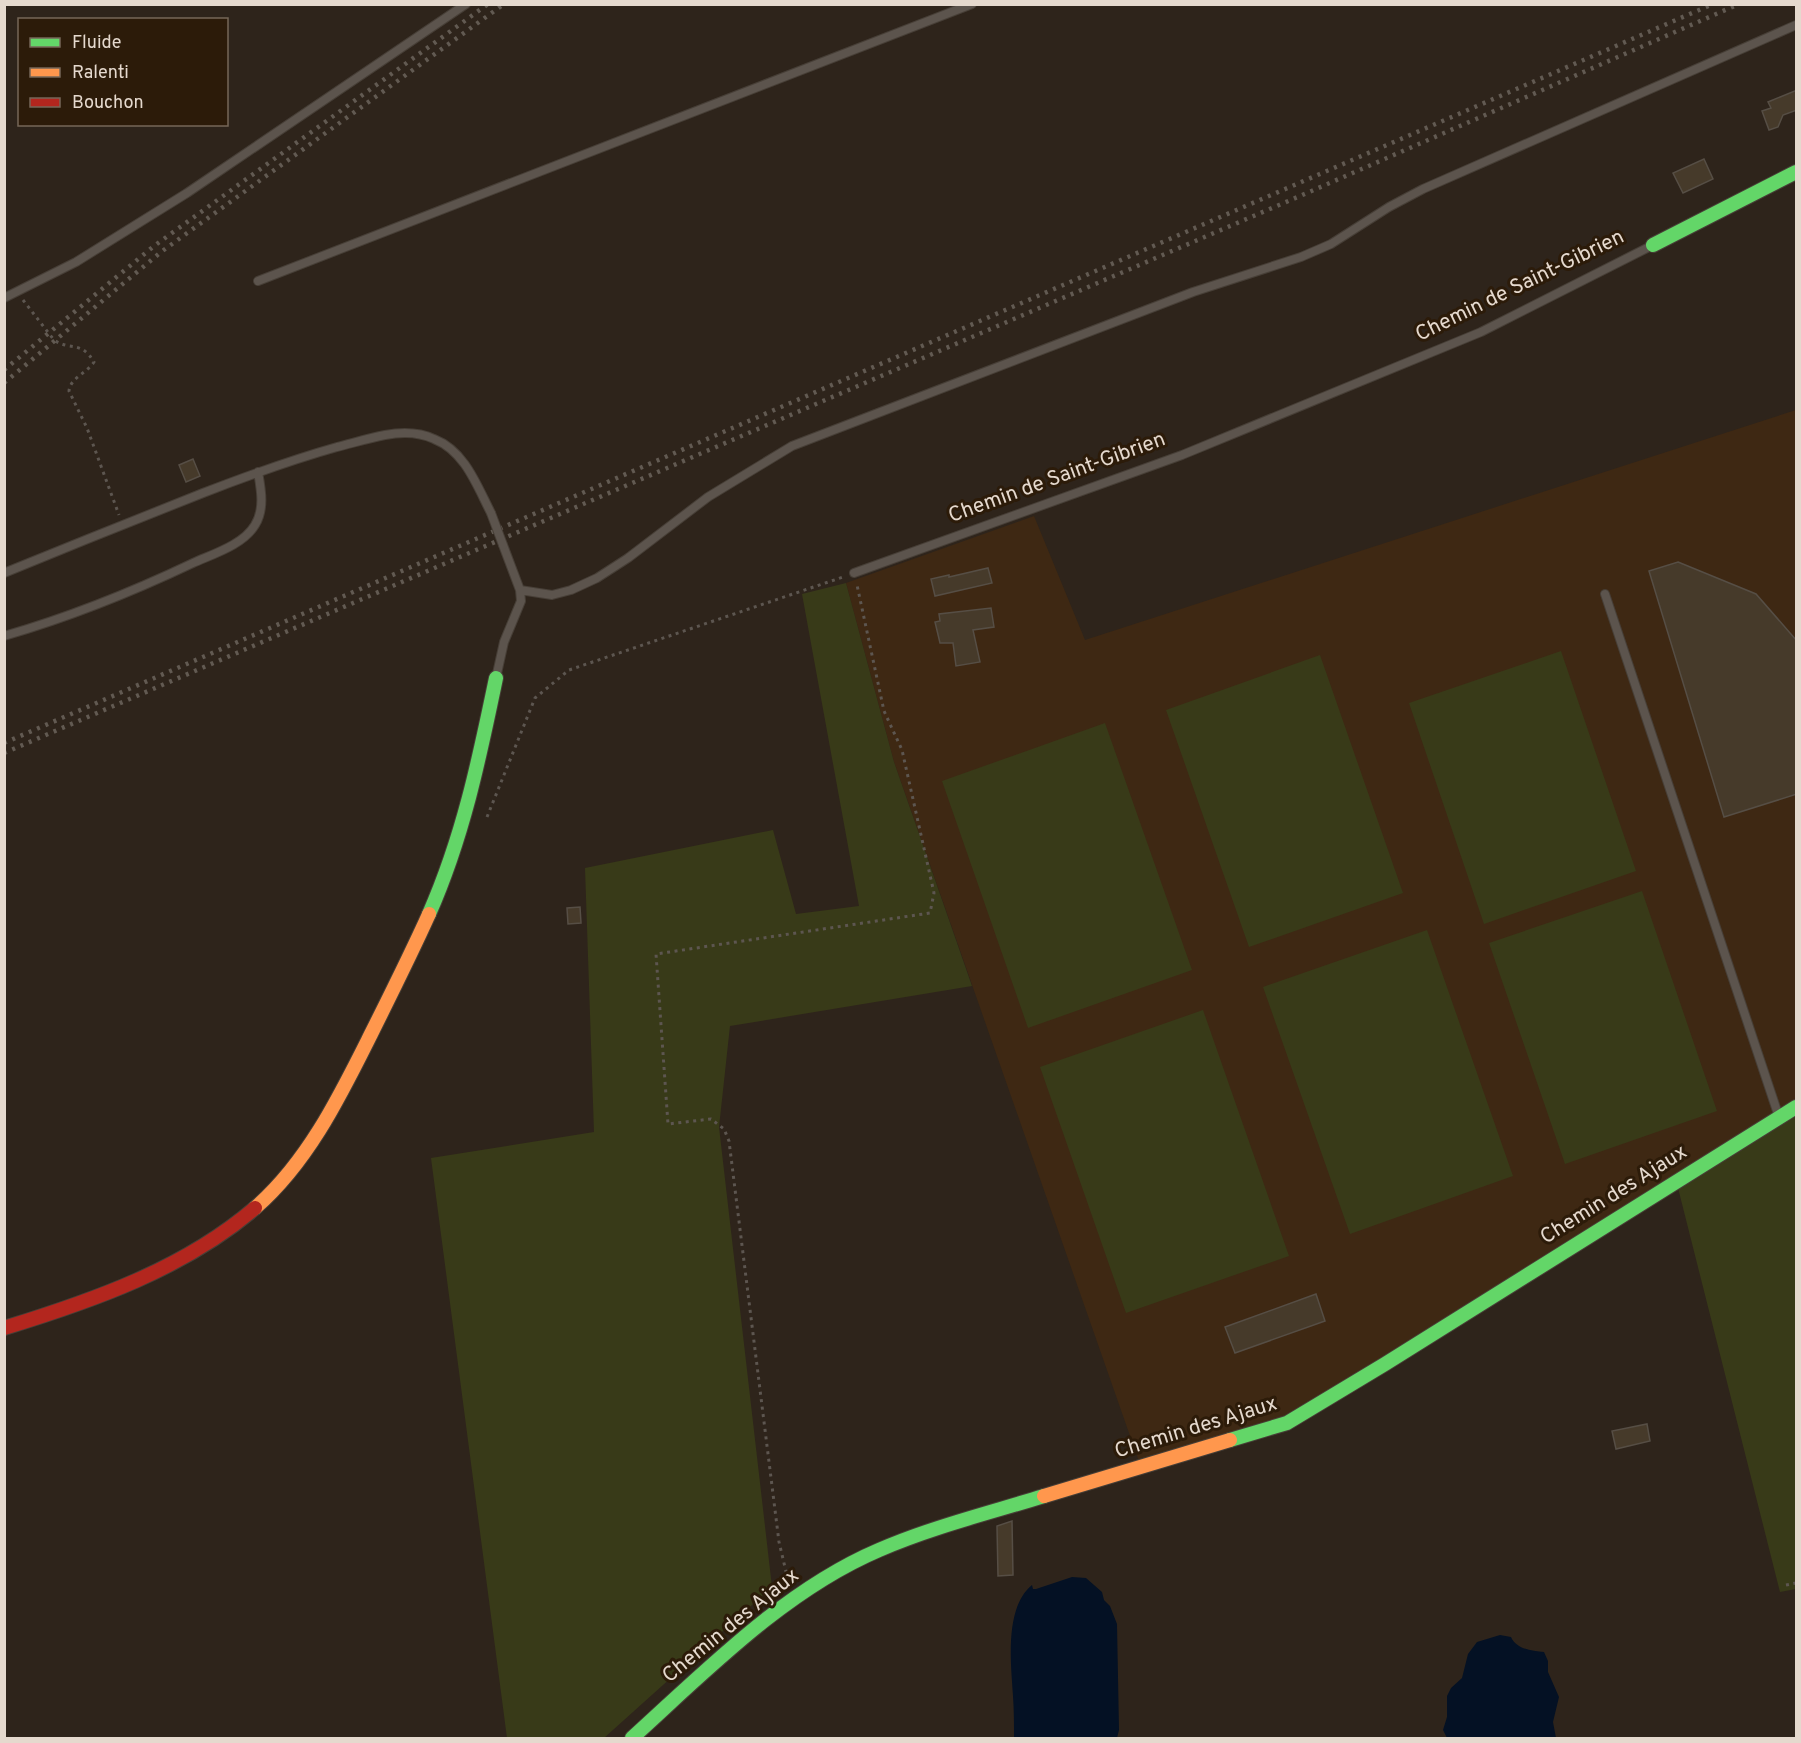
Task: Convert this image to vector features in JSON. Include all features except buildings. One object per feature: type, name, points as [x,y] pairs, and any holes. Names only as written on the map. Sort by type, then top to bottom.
[{"type":"street","name":"Chemin de Saint-Gibrien","points":[[1653,245],[1797,172]]},
{"type":"street","points":[[4,1328],[120,1289],[184,1257],[243,1218],[285,1178],[308,1149],[335,1103],[427,921],[455,849],[468,805],[496,678]]},
{"type":"street","name":"Chemin des Ajaux","points":[[632,1738],[716,1662],[792,1599],[813,1585],[878,1550],[929,1532],[1287,1423],[1797,1107]]},
{"type":"lane","points":[[4,298],[75,262],[178,199],[466,4]]},
{"type":"lane","points":[[258,281],[972,4]]},
{"type":"lane","points":[[520,590],[552,595],[571,590],[597,578],[628,558],[708,497],[792,446],[1193,292],[1301,256],[1331,243],[1423,189],[1797,25]]},
{"type":"lane","name":"Chemin de Saint-Gibrien","points":[[854,573],[1182,455],[1481,333],[1653,245]]},
{"type":"lane","points":[[4,573],[296,458],[384,435],[403,433],[423,435],[437,439],[451,448],[465,462],[491,513],[520,590],[521,601],[504,642],[496,678]]},
{"type":"lane","points":[[4,636],[51,622],[136,590],[231,546],[247,535],[258,518],[262,495],[258,472]]},
{"type":"lane","points":[[1605,594],[1779,1117]]},
{"type":"path","points":[[17,291],[54,340],[60,344],[82,348],[94,362],[72,382],[69,392],[87,428],[122,525]]},
{"type":"path","points":[[486,820],[535,698],[569,670],[854,573],[884,711],[902,750],[934,893],[930,913],[656,954],[668,1124],[711,1119],[724,1129],[729,1141],[779,1542],[792,1599]]},
{"type":"path","points":[[1786,1585],[1797,1583]]},
{"type":"shaded area","points":[[1796,410],[1796,1107],[1309,1407],[1142,1470],[894,762],[846,583],[1034,516],[1085,640]]},
{"type":"green space","points":[[846,583],[894,762],[972,986],[730,1026],[719,1127],[772,1587],[604,1738],[507,1738],[431,1158],[594,1132],[585,868],[773,830],[796,914],[859,906],[802,594]]},
{"type":"green space","points":[[1561,651],[1636,871],[1484,924],[1409,703]]},
{"type":"green space","points":[[1320,655],[1403,893],[1249,947],[1166,710]]},
{"type":"green space","points":[[1105,723],[1192,970],[1028,1028],[942,781]]},
{"type":"green space","points":[[1642,891],[1717,1111],[1565,1164],[1489,943]]},
{"type":"green space","points":[[1427,930],[1513,1176],[1350,1234],[1263,987]]},
{"type":"green space","points":[[1203,1010],[1289,1256],[1126,1313],[1040,1067]]},
{"type":"green space","points":[[1796,1107],[1796,1589],[1780,1592],[1676,1180]]},
{"type":"water","points":[[1072,1577],[1086,1578],[1102,1592],[1117,1624],[1119,1730],[1117,1738],[1014,1738],[1011,1637],[1017,1608],[1023,1595],[1032,1585],[1033,1589],[1036,1589]]},
{"type":"water","points":[[1500,1635],[1511,1637],[1525,1649],[1544,1652],[1548,1661],[1548,1672],[1559,1697],[1553,1722],[1556,1738],[1447,1738],[1443,1730],[1447,1717],[1447,1696],[1451,1688],[1462,1678],[1468,1654],[1477,1642]]},
{"type":"railway","points":[[4,370],[154,246],[488,4]]},
{"type":"railway","points":[[4,383],[161,252],[504,4]]},
{"type":"railway","points":[[4,743],[1713,4]]},
{"type":"railway","points":[[4,753],[1300,196],[1739,4]]},
{"type":"traffic: fast","points":[[1653,245],[1796,172]]},
{"type":"traffic: fast","points":[[429,914],[461,827],[496,678]]},
{"type":"traffic: fast","points":[[1230,1440],[1287,1423],[1796,1107]]},
{"type":"traffic: fast","points":[[632,1738],[748,1634],[779,1609],[844,1567],[919,1534],[1044,1496]]},
{"type":"traffic: slow","points":[[255,1208],[291,1170],[335,1104],[429,914]]},
{"type":"traffic: slow","points":[[1044,1496],[1230,1440]]},
{"type":"traffic: jam","points":[[4,1328],[103,1294],[168,1266],[227,1230],[255,1208]]}]
